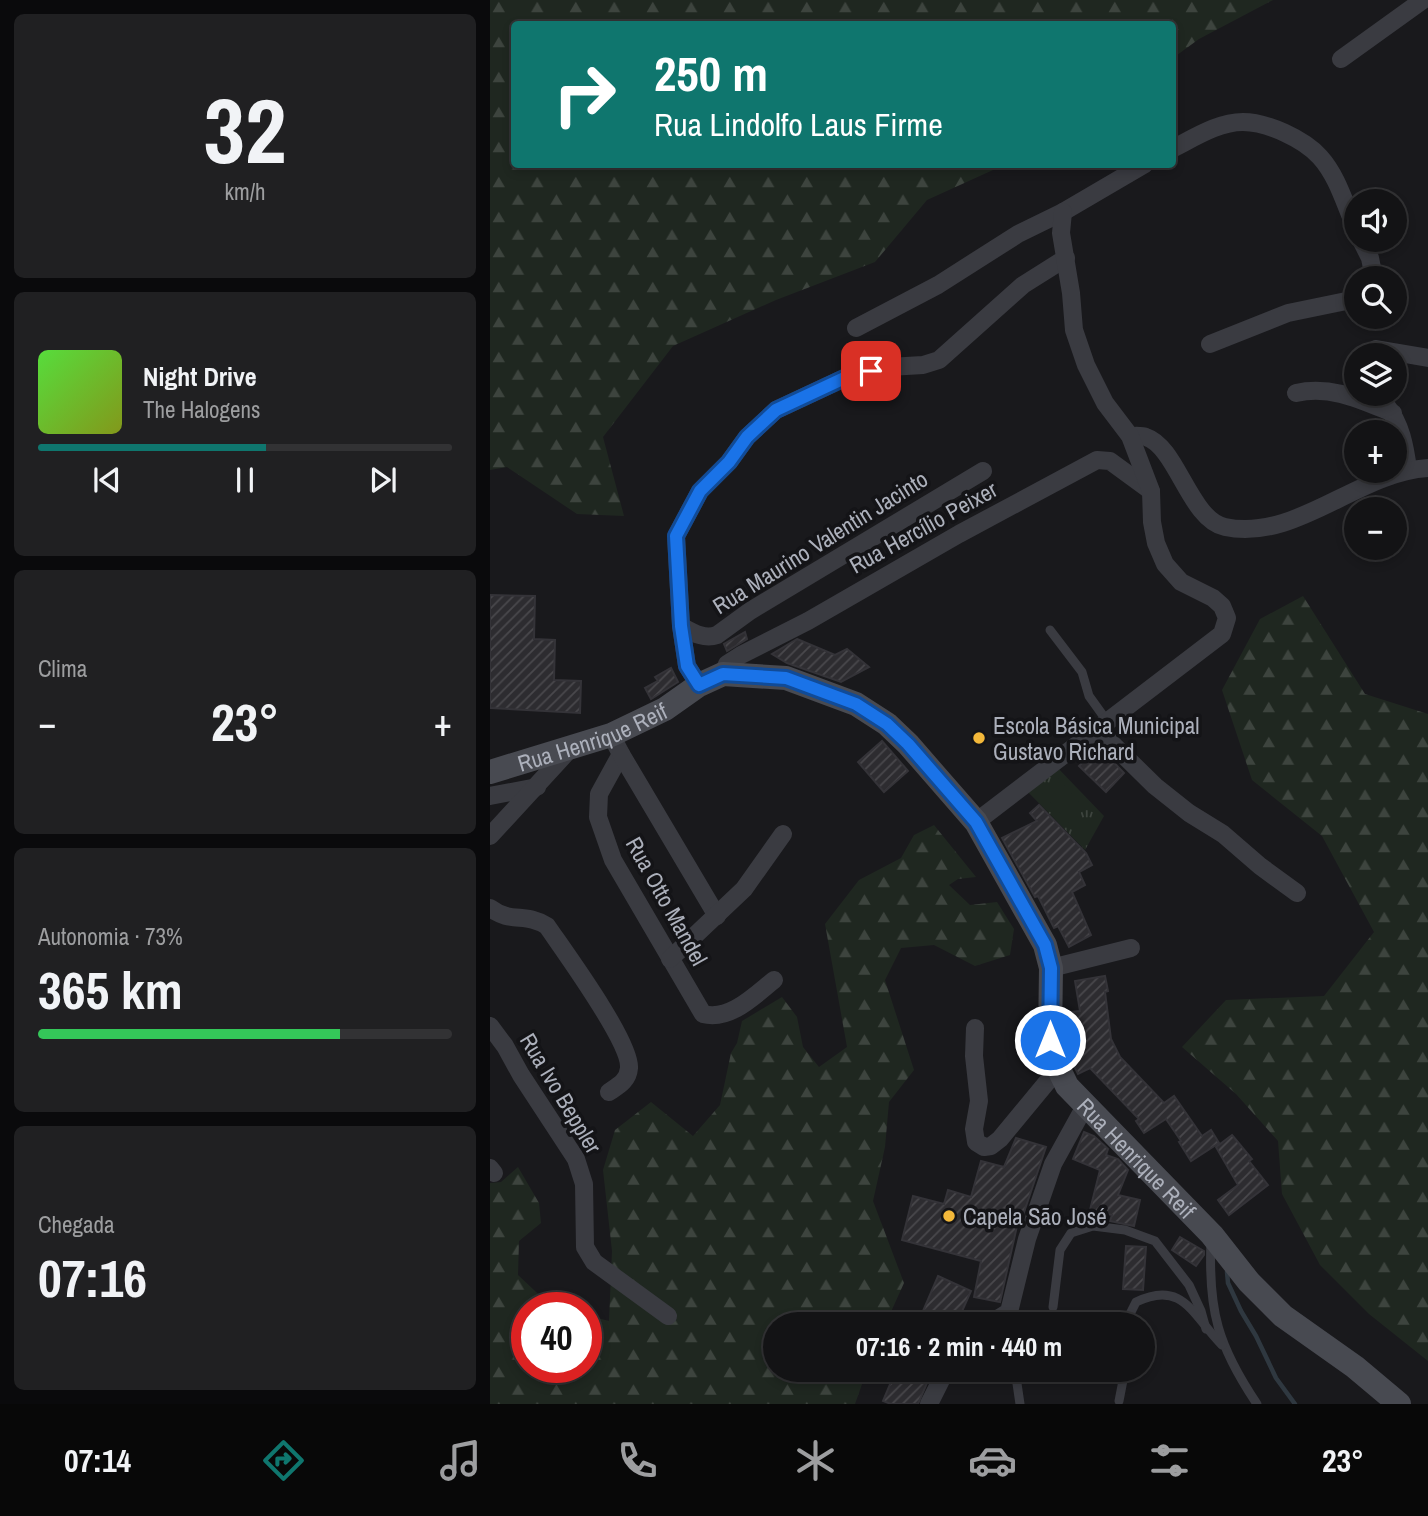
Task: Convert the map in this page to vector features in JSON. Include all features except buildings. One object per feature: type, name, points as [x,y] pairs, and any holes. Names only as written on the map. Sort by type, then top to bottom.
[{"type":"street","points":[[1341,59],[1423,0]]},
{"type":"street","points":[[1176,147],[1209,130],[1243,122],[1281,130],[1319,156],[1336,181],[1344,200]]},
{"type":"street","points":[[856,328],[938,285],[1018,233],[1063,212],[1138,168]]},
{"type":"street","points":[[976,822],[1222,634],[1227,618],[1222,606],[1213,598],[1181,582],[1165,564],[1156,543],[1151,491],[1130,436],[1105,403],[1086,365],[1073,330],[1061,233],[1063,212]]},
{"type":"street","points":[[699,685],[687,666],[681,626],[676,536],[700,491],[729,462],[747,437],[776,410],[853,374],[889,367],[923,365],[939,360],[1023,285],[1066,258]]},
{"type":"street","points":[[1210,344],[1288,313],[1344,301]]},
{"type":"street","points":[[1407,354],[1428,358]]},
{"type":"street","points":[[1296,393],[1313,389],[1346,394],[1393,413]]},
{"type":"street","points":[[1387,406],[1393,413],[1404,442],[1408,469]]},
{"type":"street","points":[[1130,436],[1145,436],[1157,443],[1202,511],[1223,527],[1273,527],[1379,480],[1408,469],[1428,468]]},
{"type":"street","name":"Rua Hercílio Peixer","points":[[723,674],[727,664],[741,655],[808,621],[959,534],[1097,460],[1110,461],[1151,491]]},
{"type":"street","name":"Rua Maurino Valentin Jacinto","points":[[681,626],[701,636],[710,638],[716,635],[750,611],[983,471]]},
{"type":"street","name":"Rua Henrique Reif","points":[[490,772],[570,749],[616,744],[699,685],[723,674],[786,678],[856,704],[887,724],[976,822],[1045,945],[1051,968],[1050,1040],[1057,1070],[1067,1086],[1212,1235],[1249,1282],[1283,1316],[1356,1367],[1399,1404]]},
{"type":"street","points":[[1101,724],[1156,786],[1189,813],[1223,834],[1297,893]]},
{"type":"street","points":[[616,744],[717,916]]},
{"type":"street","name":"Rua Otto Mandel","points":[[616,744],[599,794],[598,817],[613,860],[703,1014],[713,1017],[740,1007],[774,980]]},
{"type":"street","points":[[490,836],[570,749]]},
{"type":"street","points":[[490,796],[537,787]]},
{"type":"street","points":[[670,959],[744,889],[783,834]]},
{"type":"street","points":[[490,908],[502,917],[537,919],[547,926],[592,991],[628,1055],[629,1070],[623,1083],[609,1092]]},
{"type":"street","points":[[1051,968],[1131,948]]},
{"type":"street","name":"Rua Ivo Beppler","points":[[490,1026],[576,1159],[584,1184],[585,1247],[594,1262],[667,1316]]},
{"type":"street","points":[[975,1028],[974,1056],[979,1101],[974,1129],[976,1142],[984,1147],[991,1146],[1000,1139],[1057,1070]]},
{"type":"street","points":[[1011,1312],[1027,1239],[1053,1164],[1085,1106]]},
{"type":"street","points":[[929,1404],[940,1382]]},
{"type":"lane","points":[[1050,630],[1082,672],[1101,724]]},
{"type":"lane","points":[[1053,1307],[1060,1250],[1071,1233],[1093,1226],[1125,1230],[1154,1241],[1189,1285],[1206,1329]]},
{"type":"lane","points":[[1212,1235],[1210,1283],[1217,1325],[1238,1376],[1257,1404]]},
{"type":"lane","points":[[1131,1312],[1136,1301],[1151,1294],[1174,1295],[1190,1308],[1224,1347]]},
{"type":"lane","points":[[1017,1382],[1020,1404]]},
{"type":"lane","points":[[1119,1401],[1123,1382]]},
{"type":"green space","points":[[490,0],[1273,0],[1199,39],[1176,56],[1176,21],[511,21],[511,168],[997,168],[927,200],[875,262],[776,300],[673,346],[603,437],[624,516],[577,514],[507,467],[490,470]]},
{"type":"green space","points":[[1303,596],[1365,694],[1428,714],[1428,1361],[1369,1314],[1320,1265],[1282,1194],[1278,1141],[1236,1094],[1182,1047],[1226,1000],[1324,996],[1374,932],[1322,836],[1252,780],[1222,690],[1260,619]]},
{"type":"green space","points":[[1054,764],[1104,816],[1085,850],[1024,788]]},
{"type":"green space","points":[[1058,778],[1085,809],[1069,823],[1042,793]]},
{"type":"green space","points":[[934,825],[976,877],[958,879],[949,885],[970,905],[997,902],[1014,929],[1010,955],[975,966],[934,945],[901,948],[885,980],[914,1070],[889,1102],[885,1147],[873,1201],[904,1283],[891,1312],[763,1312],[763,1382],[863,1382],[855,1404],[490,1404],[490,1183],[501,1182],[518,1167],[539,1203],[541,1223],[519,1241],[518,1275],[536,1292],[511,1292],[511,1383],[602,1383],[602,1319],[609,1321],[612,1251],[603,1170],[615,1130],[651,1102],[693,1136],[720,1105],[731,1053],[737,1043],[742,1021],[782,997],[797,1017],[803,1047],[819,1067],[847,1047],[825,924],[859,880],[901,858],[914,835]]},
{"type":"waterway","points":[[1227,1272],[1228,1283],[1241,1311],[1276,1378],[1295,1404]]},
{"type":"place","name":"Escola Básica Municipal Gustavo Richard","points":[[979,738]]},
{"type":"place","name":"Capela São José","points":[[949,1216]]},
{"type":"route","points":[[871,371],[853,374],[776,410],[747,437],[729,462],[700,491],[676,536],[681,626],[687,666],[699,685],[723,674],[786,678],[820,689],[856,704],[887,724],[908,744],[976,822],[1045,945],[1051,968],[1050,1040]]}]
